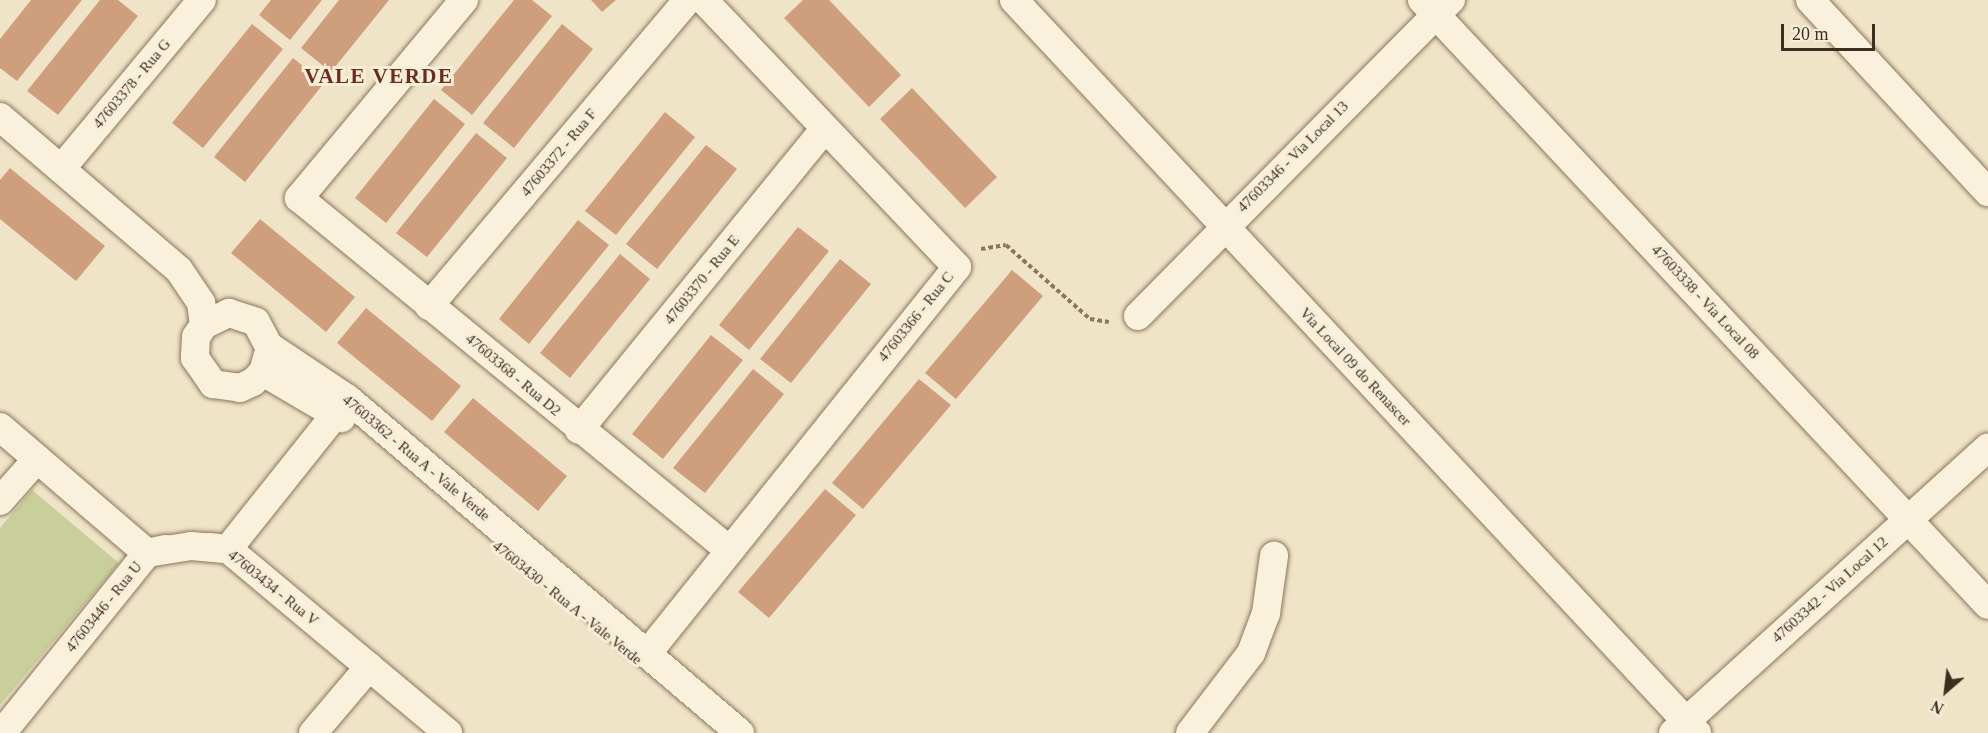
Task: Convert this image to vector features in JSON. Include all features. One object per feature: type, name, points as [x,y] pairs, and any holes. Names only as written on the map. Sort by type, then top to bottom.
[{"type":"street","name":"47603378 - Rua G","points":[[61,169],[202,0]]},
{"type":"street","name":"47603368 - Rua D2","points":[[464,0],[299,198],[579,430],[728,549]]},
{"type":"street","name":"47603372 - Rua F","points":[[429,306],[688,0]]},
{"type":"street","name":"47603366 - Rua C","points":[[647,654],[728,549],[957,267],[704,0]]},
{"type":"street","name":"Via Local 09 do Renascer","points":[[1014,0],[1685,729]]},
{"type":"street","points":[[1810,0],[1988,192]]},
{"type":"street","name":"47603346 - Via Local 13","points":[[1138,316],[1436,5]]},
{"type":"street","name":"47603338 - Via Local 08","points":[[1436,5],[1988,604]]},
{"type":"street","points":[[0,117],[178,270],[201,303],[204,325],[196,337],[195,358],[213,384],[240,388],[266,359]]},
{"type":"street","name":"47603370 - Rua E","points":[[579,430],[825,130]]},
{"type":"street","name":"47603362 - Rua A - Vale Verde","points":[[204,325],[215,317],[243,315],[256,322],[266,359],[342,406],[647,654],[740,733]]},
{"type":"street","points":[[228,549],[342,406]]},
{"type":"street","name":"47603430 - Rua A - Vale Verde","points":[[342,406],[722,733]]},
{"type":"street","points":[[0,427],[147,553]]},
{"type":"street","name":"47603342 - Via Local 12","points":[[1685,729],[1988,447]]},
{"type":"street","points":[[0,501],[38,459]]},
{"type":"street","name":"47603434 - Rua V","points":[[147,553],[191,546],[228,549],[448,733]]},
{"type":"street","name":"47603446 - Rua U","points":[[2,733],[147,553]]},
{"type":"street","points":[[1190,733],[1256,643],[1270,592],[1274,556]]},
{"type":"street","points":[[313,733],[369,667]]},
{"type":"path","points":[[957,267],[968,255],[988,246],[1006,245],[1090,319],[1110,322],[1138,316]]},
{"type":"green space","points":[[32,490],[119,563],[0,705],[0,528]]},
{"type":"building","points":[[31,0],[82,0],[17,81],[0,68],[0,39]]},
{"type":"building","points":[[100,0],[118,0],[138,16],[58,115],[27,91]]},
{"type":"building","points":[[271,0],[322,0],[290,40],[259,15]]},
{"type":"building","points":[[339,0],[389,0],[331,72],[301,48]]},
{"type":"building","points":[[514,0],[532,0],[552,16],[472,115],[441,90]]},
{"type":"building","points":[[591,0],[616,0],[602,12]]},
{"type":"building","points":[[803,0],[829,0],[901,75],[869,107],[784,18]]},
{"type":"building","points":[[252,24],[283,49],[203,148],[172,123]]},
{"type":"building","points":[[562,24],[593,49],[514,148],[483,123]]},
{"type":"building","points":[[293,58],[324,83],[245,182],[214,157]]},
{"type":"building","points":[[912,88],[997,177],[965,208],[880,119]]},
{"type":"building","points":[[434,99],[465,124],[386,223],[355,198]]},
{"type":"building","points":[[665,112],[695,137],[616,235],[585,211]]},
{"type":"building","points":[[476,133],[507,158],[427,257],[396,233]]},
{"type":"building","points":[[706,145],[737,169],[657,269],[626,244]]},
{"type":"building","points":[[10,168],[105,246],[76,281],[0,219],[0,180]]},
{"type":"building","points":[[260,219],[355,297],[326,332],[231,253]]},
{"type":"building","points":[[578,220],[609,245],[529,344],[499,319]]},
{"type":"building","points":[[798,227],[829,251],[749,350],[719,325]]},
{"type":"building","points":[[620,254],[650,279],[570,378],[540,353]]},
{"type":"building","points":[[840,259],[871,284],[791,383],[760,359]]},
{"type":"building","points":[[1012,270],[1043,296],[956,399],[925,373]]},
{"type":"building","points":[[366,308],[461,386],[432,421],[337,343]]},
{"type":"building","points":[[711,335],[743,360],[663,459],[632,434]]},
{"type":"building","points":[[753,369],[784,394],[705,493],[673,468]]},
{"type":"building","points":[[919,379],[951,405],[863,509],[832,483]]},
{"type":"building","points":[[473,398],[567,476],[538,511],[444,432]]},
{"type":"building","points":[[825,489],[856,515],[769,618],[738,592]]},
{"type":"district","name":"VALE VERDE","points":[[379,76]]}]
